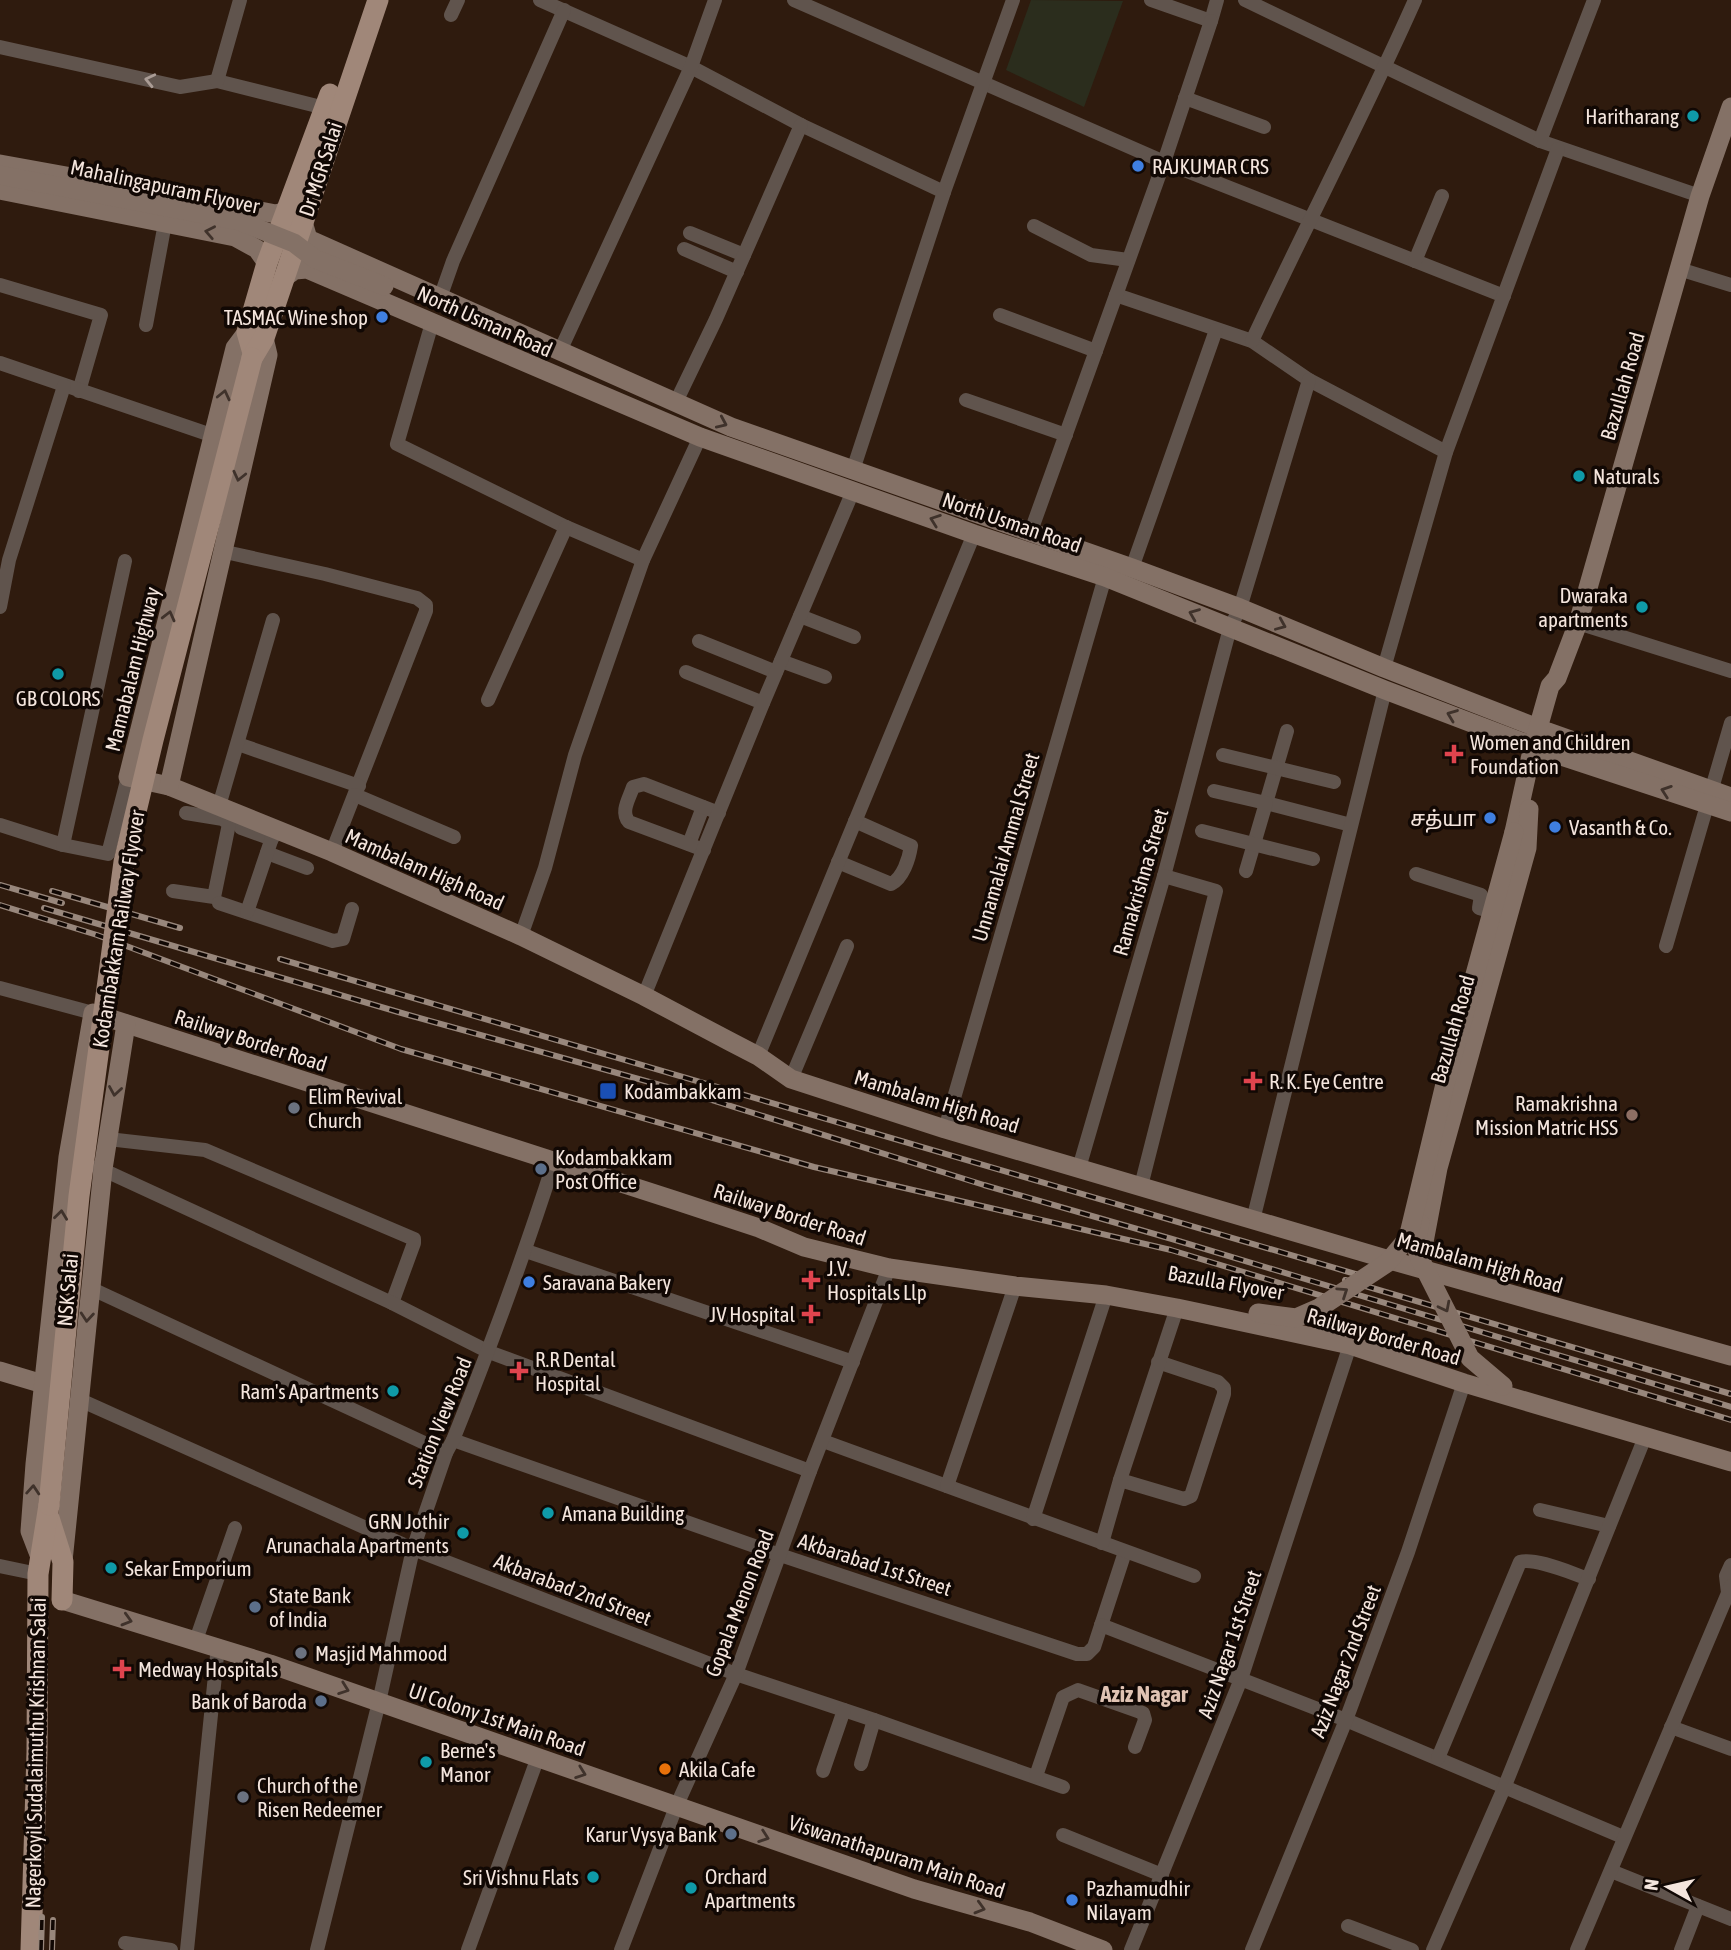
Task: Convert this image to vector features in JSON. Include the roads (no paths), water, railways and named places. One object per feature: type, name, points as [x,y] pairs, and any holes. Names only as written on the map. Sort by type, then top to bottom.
[{"type":"main road","name":"Dr MGR Salai","points":[[254,345],[285,277],[294,217],[325,108],[365,0]]},
{"type":"main road","name":"Dr MGR Salai","points":[[254,345],[267,263],[294,217],[378,0]]},
{"type":"main road","name":"Kodambakkam Railway Flyover","points":[[39,1566],[49,1510],[77,1209],[124,862],[254,345]]},
{"type":"main road","name":"Kodambakkam Railway Flyover","points":[[49,1510],[63,1562],[62,1600]]},
{"type":"main road","name":"Nagerkoyil Sudalaimuthu Krishnan Salai","points":[[31,1950],[39,1566]]},
{"type":"street","points":[[217,81],[240,0]]},
{"type":"street","points":[[451,15],[458,0]]},
{"type":"street","points":[[540,0],[691,67],[801,125],[944,192]]},
{"type":"street","points":[[560,351],[691,67],[715,0]]},
{"type":"street","points":[[794,0],[1164,162],[1504,296]]},
{"type":"street","points":[[853,470],[944,192],[1013,0]]},
{"type":"street","points":[[1151,0],[1211,21]]},
{"type":"street","points":[[1031,531],[1164,162],[1217,0]]},
{"type":"street","points":[[1245,0],[1558,149],[1700,197]]},
{"type":"street","points":[[1252,341],[1308,220],[1385,68],[1415,0]]},
{"type":"street","points":[[1540,141],[1594,0]]},
{"type":"street","points":[[440,298],[453,261],[564,10]]},
{"type":"street","points":[[0,47],[180,87],[217,81],[325,108]]},
{"type":"street","points":[[1185,98],[1264,127]]},
{"type":"street","name":"Bazullah Road","points":[[1518,835],[1540,739],[1560,689],[1557,678],[1578,623],[1700,197],[1723,154],[1731,107]]},
{"type":"street","points":[[668,410],[735,276],[801,125]]},
{"type":"street","points":[[1384,668],[1446,452],[1558,149]]},
{"type":"street","points":[[0,163],[294,217]]},
{"type":"street","name":"Mahalingapuram Flyover","points":[[0,175],[239,221],[260,228],[294,243],[315,258],[668,410]]},
{"type":"street","points":[[0,190],[235,237],[257,249],[267,263]]},
{"type":"street","points":[[1415,261],[1442,196]]},
{"type":"street","name":"North Usman Road","points":[[294,217],[308,239],[560,351],[668,410],[700,437],[974,534],[1105,577],[1385,690],[1540,739],[1710,798],[1731,812]]},
{"type":"street","points":[[146,325],[165,223]]},
{"type":"street","points":[[1034,226],[1091,255],[1128,260]]},
{"type":"street","points":[[690,233],[744,255]]},
{"type":"street","points":[[683,253],[735,276]]},
{"type":"street","points":[[335,281],[346,256]]},
{"type":"street","name":"North Usman Road","points":[[285,277],[295,270],[307,269],[542,371],[731,427],[1132,568],[1240,608],[1384,668],[1540,739]]},
{"type":"street","points":[[1679,269],[1731,285]]},
{"type":"street","points":[[0,285],[101,315],[9,560],[0,607]]},
{"type":"street","points":[[1116,295],[1252,341],[1309,380],[1446,452]]},
{"type":"street","points":[[1000,315],[1096,351]]},
{"type":"street","points":[[432,323],[397,444],[566,527],[643,560]]},
{"type":"street","points":[[1132,568],[1216,330]]},
{"type":"street","points":[[169,786],[268,355],[254,345]]},
{"type":"street","name":"Mamabalam Highway","points":[[169,786],[128,777],[235,348],[254,345]]},
{"type":"street","points":[[0,363],[214,436]]},
{"type":"street","name":"Ramakrishna Street","points":[[1079,1168],[1164,876],[1230,628],[1240,608],[1309,380]]},
{"type":"street","points":[[965,400],[1066,435]]},
{"type":"street","points":[[521,936],[545,868],[575,755],[643,560],[700,437]]},
{"type":"street","points":[[696,847],[719,813],[853,491]]},
{"type":"street","points":[[488,700],[566,527]]},
{"type":"street","points":[[758,1056],[974,534]]},
{"type":"street","points":[[221,551],[417,598],[426,605],[332,852]]},
{"type":"street","points":[[63,845],[125,561]]},
{"type":"street","name":"Unnamalai Ammal Street","points":[[945,1129],[1105,577]]},
{"type":"street","points":[[800,616],[854,637]]},
{"type":"street","points":[[186,813],[208,807],[238,744],[273,620]]},
{"type":"street","points":[[1578,623],[1731,671]]},
{"type":"street","points":[[699,640],[779,667],[825,677]]},
{"type":"street","points":[[162,646],[199,652]]},
{"type":"street","points":[[686,672],[763,703]]},
{"type":"street","points":[[1253,1220],[1385,690]]},
{"type":"street","points":[[145,712],[184,720]]},
{"type":"street","points":[[1666,946],[1731,723]]},
{"type":"street","points":[[1246,871],[1287,731]]},
{"type":"street","points":[[238,744],[357,791],[454,837]]},
{"type":"street","points":[[1223,755],[1334,782]]},
{"type":"street","points":[[0,825],[63,845],[108,854],[128,777]]},
{"type":"street","points":[[696,847],[629,822],[624,811],[633,788],[644,784],[719,813]]},
{"type":"street","name":"Mambalam High Road","points":[[169,786],[271,840],[332,852],[521,936],[758,1056],[791,1079],[945,1129],[1253,1220],[1731,1356]]},
{"type":"street","points":[[1214,791],[1351,825]]},
{"type":"street","points":[[1393,1261],[1480,913],[1506,841],[1526,797]]},
{"type":"street","name":"Bazullah Road","points":[[1421,1269],[1438,1168],[1527,848],[1526,797]]},
{"type":"street","name":"North Usman Road","points":[[1710,798],[1731,797]]},
{"type":"street","points":[[173,891],[211,898],[215,895],[229,824],[208,807]]},
{"type":"street","points":[[644,996],[696,847],[704,807]]},
{"type":"street","points":[[838,862],[891,884],[901,875],[911,846],[855,821]]},
{"type":"street","points":[[241,828],[271,840],[307,868]]},
{"type":"street","points":[[1202,831],[1313,859]]},
{"type":"street","points":[[1518,835],[1433,1163],[1416,1246],[1419,1257],[1470,1358],[1503,1386],[1731,1453]]},
{"type":"street","name":"Bazulla Flyover","points":[[759,1228],[918,1264],[1000,1271],[1048,1280],[1150,1292],[1258,1313],[1296,1318],[1320,1308],[1387,1263],[1408,1238],[1445,1084],[1518,835]]},
{"type":"street","points":[[247,912],[271,840]]},
{"type":"street","points":[[1416,874],[1481,895],[1480,913]]},
{"type":"street","points":[[1140,1186],[1216,891],[1164,876]]},
{"type":"street","points":[[219,903],[333,942],[343,939],[352,909]]},
{"type":"street","points":[[791,1079],[847,946]]},
{"type":"street","points":[[0,988],[93,1013],[68,1157],[43,1384],[30,1531],[39,1566],[0,1566]]},
{"type":"street","name":"Railway Border Road","points":[[93,1013],[759,1228],[804,1247],[888,1268],[1106,1296],[1177,1308],[1350,1345],[1464,1383],[1731,1462]]},
{"type":"street","name":"NSK Salai","points":[[63,1562],[103,1169],[126,1024]]},
{"type":"street","points":[[108,1139],[205,1150],[414,1239],[415,1243],[393,1303]]},
{"type":"street","points":[[68,1157],[103,1169],[393,1303],[489,1352],[810,1471]]},
{"type":"street","name":"Station View Road","points":[[317,1950],[379,1702],[413,1549],[526,1251],[554,1162]]},
{"type":"street","points":[[1399,1238],[1410,1245],[1418,1244],[1424,1239]]},
{"type":"street","points":[[526,1251],[853,1362]]},
{"type":"street","name":"Gopala Menon Road","points":[[621,1950],[676,1807],[736,1674],[888,1268]]},
{"type":"street","points":[[947,1486],[1015,1286]]},
{"type":"street","name":"Akbarabad 1st Street","points":[[90,1288],[450,1446],[1077,1654],[1087,1654],[1094,1647],[1101,1625]]},
{"type":"street","points":[[1033,1519],[1106,1296]]},
{"type":"street","points":[[1102,1543],[1177,1308]]},
{"type":"street","name":"Aziz Nagar 1st Street","points":[[1131,1950],[1241,1679],[1350,1345]]},
{"type":"street","points":[[1711,1351],[1722,1361],[1731,1364]]},
{"type":"street","points":[[1120,1480],[1184,1499],[1191,1496],[1224,1394],[1224,1388],[1218,1382],[1158,1362]]},
{"type":"street","points":[[0,1370],[43,1384]]},
{"type":"street","name":"Aziz Nagar 2nd Street","points":[[1252,1950],[1346,1720],[1408,1552],[1464,1383]]},
{"type":"street","name":"Akbarabad 2nd Street","points":[[80,1400],[413,1549],[736,1674],[1063,1787]]},
{"type":"street","points":[[1433,1950],[1504,1788],[1645,1437]]},
{"type":"street","points":[[823,1441],[1194,1576]]},
{"type":"street","points":[[1540,1510],[1609,1526]]},
{"type":"street","points":[[196,1640],[235,1528]]},
{"type":"street","points":[[1125,1552],[1101,1625],[1346,1720],[1623,1837]]},
{"type":"street","points":[[1438,1758],[1520,1562],[1536,1562],[1589,1579]]},
{"type":"street","points":[[1577,1950],[1730,1590],[1726,1576],[1731,1565]]},
{"type":"street","name":"UI Colony 1st Main Road","points":[[62,1600],[218,1646],[676,1807]]},
{"type":"street","points":[[187,1950],[218,1646]]},
{"type":"street","points":[[1035,1776],[1063,1697],[1079,1690],[1143,1713],[1145,1720],[1135,1747]]},
{"type":"street","points":[[823,1770],[844,1710]]},
{"type":"street","points":[[861,1764],[874,1720]]},
{"type":"street","points":[[1671,1727],[1731,1749]]},
{"type":"street","points":[[468,1950],[538,1757]]},
{"type":"street","name":"Viswanathapuram Main Road","points":[[676,1807],[914,1889],[1030,1922],[1103,1950]]},
{"type":"street","points":[[1063,1835],[1162,1875]]},
{"type":"street","points":[[1611,1871],[1698,1906],[1730,1915]]},
{"type":"street","points":[[1681,1950],[1698,1906]]},
{"type":"street","points":[[1348,1926],[1412,1950]]},
{"type":"street","points":[[125,1943],[171,1950]]},
{"type":"railway","points":[[0,885],[62,903]]},
{"type":"railway","points":[[52,891],[180,928]]},
{"type":"railway","points":[[0,905],[97,935],[401,1049],[814,1167],[1171,1250],[1731,1420]]},
{"type":"railway","points":[[44,908],[405,1014],[689,1093],[984,1185],[1731,1407]]},
{"type":"railway","points":[[280,959],[1359,1275]]},
{"type":"railway","points":[[1345,1280],[1731,1394]]},
{"type":"railway","points":[[41,1950],[42,1917]]},
{"type":"railway","points":[[52,1950],[53,1920]]},
{"type":"place","name":"Haritharang","points":[[1693,116]]},
{"type":"place","name":"RAJKUMAR CRS","points":[[1138,166]]},
{"type":"place","name":"TASMAC Wine shop","points":[[382,317]]},
{"type":"place","name":"Naturals","points":[[1579,476]]},
{"type":"place","name":"Dwaraka apartments","points":[[1642,607]]},
{"type":"place","name":"GB COLORS","points":[[58,674]]},
{"type":"place","name":"Women and Children Foundation","points":[[1454,754]]},
{"type":"place","name":"சத்யா","points":[[1490,818]]},
{"type":"place","name":"Vasanth & Co.","points":[[1555,827]]},
{"type":"place","name":"R. K. Eye Centre","points":[[1253,1081]]},
{"type":"place","name":"Kodambakkam","points":[[608,1091]]},
{"type":"place","name":"Elim Revival Church","points":[[294,1108]]},
{"type":"place","name":"Ramakrishna Mission Matric HSS","points":[[1632,1115]]},
{"type":"place","name":"Kodambakkam Post Office","points":[[541,1169]]},
{"type":"place","name":"J.V. Hospitals Llp","points":[[811,1280]]},
{"type":"place","name":"Saravana Bakery","points":[[529,1282]]},
{"type":"place","name":"JV Hospital","points":[[811,1314]]},
{"type":"place","name":"R.R Dental Hospital","points":[[519,1371]]},
{"type":"place","name":"Ram's Apartments","points":[[393,1391]]},
{"type":"place","name":"Amana Building","points":[[548,1513]]},
{"type":"place","name":"GRN Jothir Arunachala Apartments","points":[[463,1533]]},
{"type":"place","name":"Sekar Emporium","points":[[111,1568]]},
{"type":"place","name":"State Bank of India","points":[[255,1607]]},
{"type":"place","name":"Masjid Mahmood","points":[[301,1653]]},
{"type":"place","name":"Medway Hospitals","points":[[122,1669]]},
{"type":"place","name":"Bank of Baroda","points":[[321,1701]]},
{"type":"place","name":"Berne's Manor","points":[[426,1762]]},
{"type":"place","name":"Akila Cafe","points":[[665,1769]]},
{"type":"place","name":"Church of the Risen Redeemer","points":[[243,1797]]},
{"type":"place","name":"Karur Vysya Bank","points":[[731,1834]]},
{"type":"place","name":"Sri Vishnu Flats","points":[[593,1877]]},
{"type":"place","name":"Orchard Apartments","points":[[691,1888]]},
{"type":"place","name":"Pazhamudhir Nilayam","points":[[1072,1900]]},
{"type":"district","name":"Aziz Nagar","points":[[1144,1694]]}]
